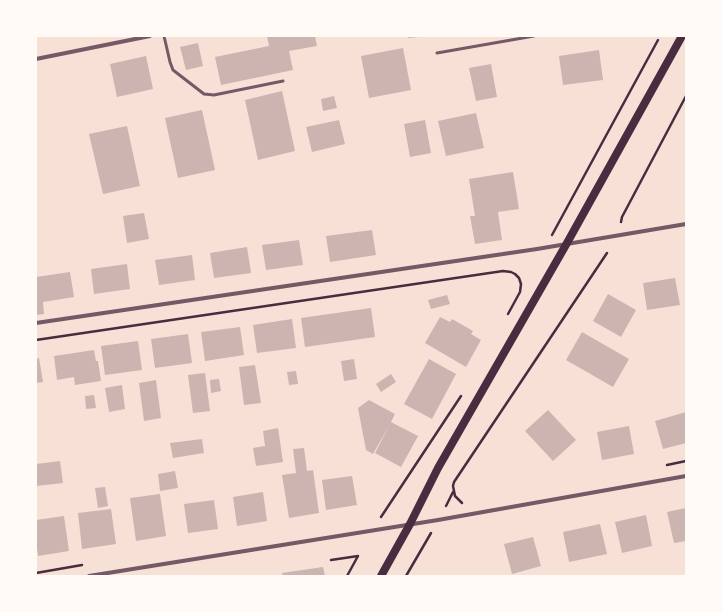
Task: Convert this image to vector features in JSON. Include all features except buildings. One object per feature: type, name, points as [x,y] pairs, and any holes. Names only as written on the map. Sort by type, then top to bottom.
[{"type":"main road","points":[[381,576],[410,524],[438,468],[567,243],[682,36]]},
{"type":"street","points":[[36,60],[150,36]]},
{"type":"street","points":[[36,323],[521,251],[686,224]]},
{"type":"street","points":[[89,576],[410,524],[686,476]]},
{"type":"lane","points":[[164,36],[173,70],[204,94],[214,95],[283,81]]},
{"type":"lane","points":[[437,53],[534,36]]},
{"type":"path","points":[[547,237],[552,235],[658,40]]},
{"type":"path","points":[[621,223],[622,217],[686,96]]},
{"type":"path","points":[[466,505],[455,496],[453,486],[454,482],[607,253]]},
{"type":"path","points":[[36,340],[503,271],[515,274],[519,278],[521,284],[520,292],[507,316]]},
{"type":"path","points":[[379,518],[464,392]]},
{"type":"path","points":[[663,466],[686,461]]},
{"type":"path","points":[[331,560],[358,556],[347,576]]},
{"type":"path","points":[[36,573],[83,565]]}]
